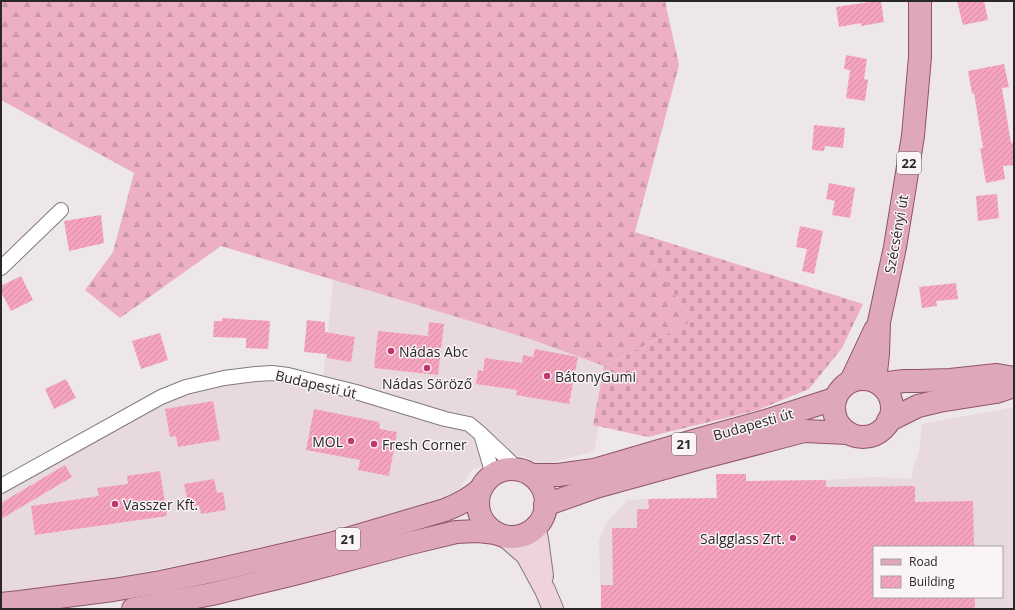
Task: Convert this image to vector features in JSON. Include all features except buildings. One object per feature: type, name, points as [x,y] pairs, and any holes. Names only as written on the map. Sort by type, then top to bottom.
[{"type":"main road","name":"Szécsényi út","points":[[851,381],[878,322],[895,247],[913,136],[920,57],[920,1]]},
{"type":"main road","name":"Szécsényi út","points":[[877,383],[878,322]]},
{"type":"main road","points":[[877,383],[950,380],[997,375],[1014,378]]},
{"type":"main road","points":[[851,381],[867,379],[877,383],[888,393],[892,404],[892,410],[888,421]]},
{"type":"main road","name":"21","points":[[835,398],[841,388],[851,381]]},
{"type":"main road","name":"21","points":[[848,433],[866,437],[875,434],[882,429],[888,421],[918,406],[996,392],[1014,386]]},
{"type":"main road","points":[[835,398],[835,418],[838,424],[848,433]]},
{"type":"main road","name":"Budapesti út","points":[[525,472],[558,475],[594,470],[768,420],[835,398]]},
{"type":"main road","name":"Budapesti út","points":[[545,505],[604,485],[804,431],[848,433]]},
{"type":"main road","name":"21","points":[[1,604],[161,582],[330,544],[445,510],[460,504],[473,496],[496,473],[503,470],[511,469],[525,472]]},
{"type":"main road","points":[[525,472],[536,480],[543,491],[545,505],[542,517],[535,527],[545,590]]},
{"type":"main road","points":[[485,483],[478,496],[481,517],[490,529],[500,534],[526,555],[545,590],[553,609]]},
{"type":"main road","name":"21","points":[[133,609],[220,592],[456,532],[478,531],[512,536],[528,532],[535,527]]},
{"type":"street","points":[[1,268],[61,210]]},
{"type":"street","name":"Budapesti út","points":[[1,486],[161,397],[186,387],[224,378],[272,373],[288,375],[356,392],[469,424],[525,472]]},
{"type":"street","points":[[481,434],[491,468],[485,483]]},
{"type":"shaded area","points":[[333,280],[530,339],[604,366],[593,425],[599,426],[594,451],[543,465],[521,455],[473,469],[459,489],[443,499],[323,533],[204,561],[94,581],[1,593],[1,495],[162,403],[190,391],[231,382],[260,380],[296,383],[322,390]]},
{"type":"shaded area","name":"Salgglass Zrt.","points":[[1014,407],[1014,609],[601,609],[599,541],[606,523],[628,500],[716,498],[716,474],[746,474],[746,481],[826,480],[874,477],[912,479],[913,468],[919,452],[922,424]]},
{"type":"green space","points":[[1,1],[665,1],[679,65],[635,232],[650,259],[693,321],[604,366],[530,339],[221,246],[120,318],[85,290],[113,252],[134,173],[1,100]]},
{"type":"green space","points":[[635,232],[863,304],[842,348],[809,389],[758,410],[648,437],[593,425],[604,366],[693,321],[650,259]]},
{"type":"place","name":"Nádas Abc","points":[[391,351]]},
{"type":"place","name":"Nádas Söröző","points":[[427,368]]},
{"type":"place","name":"BátonyGumi","points":[[547,376]]},
{"type":"place","name":"MOL","points":[[351,441]]},
{"type":"place","name":"Fresh Corner","points":[[374,444]]},
{"type":"place","name":"Vasszer Kft.","points":[[115,504]]},
{"type":"place","name":"Salgglass Zrt.","points":[[793,538]]}]
